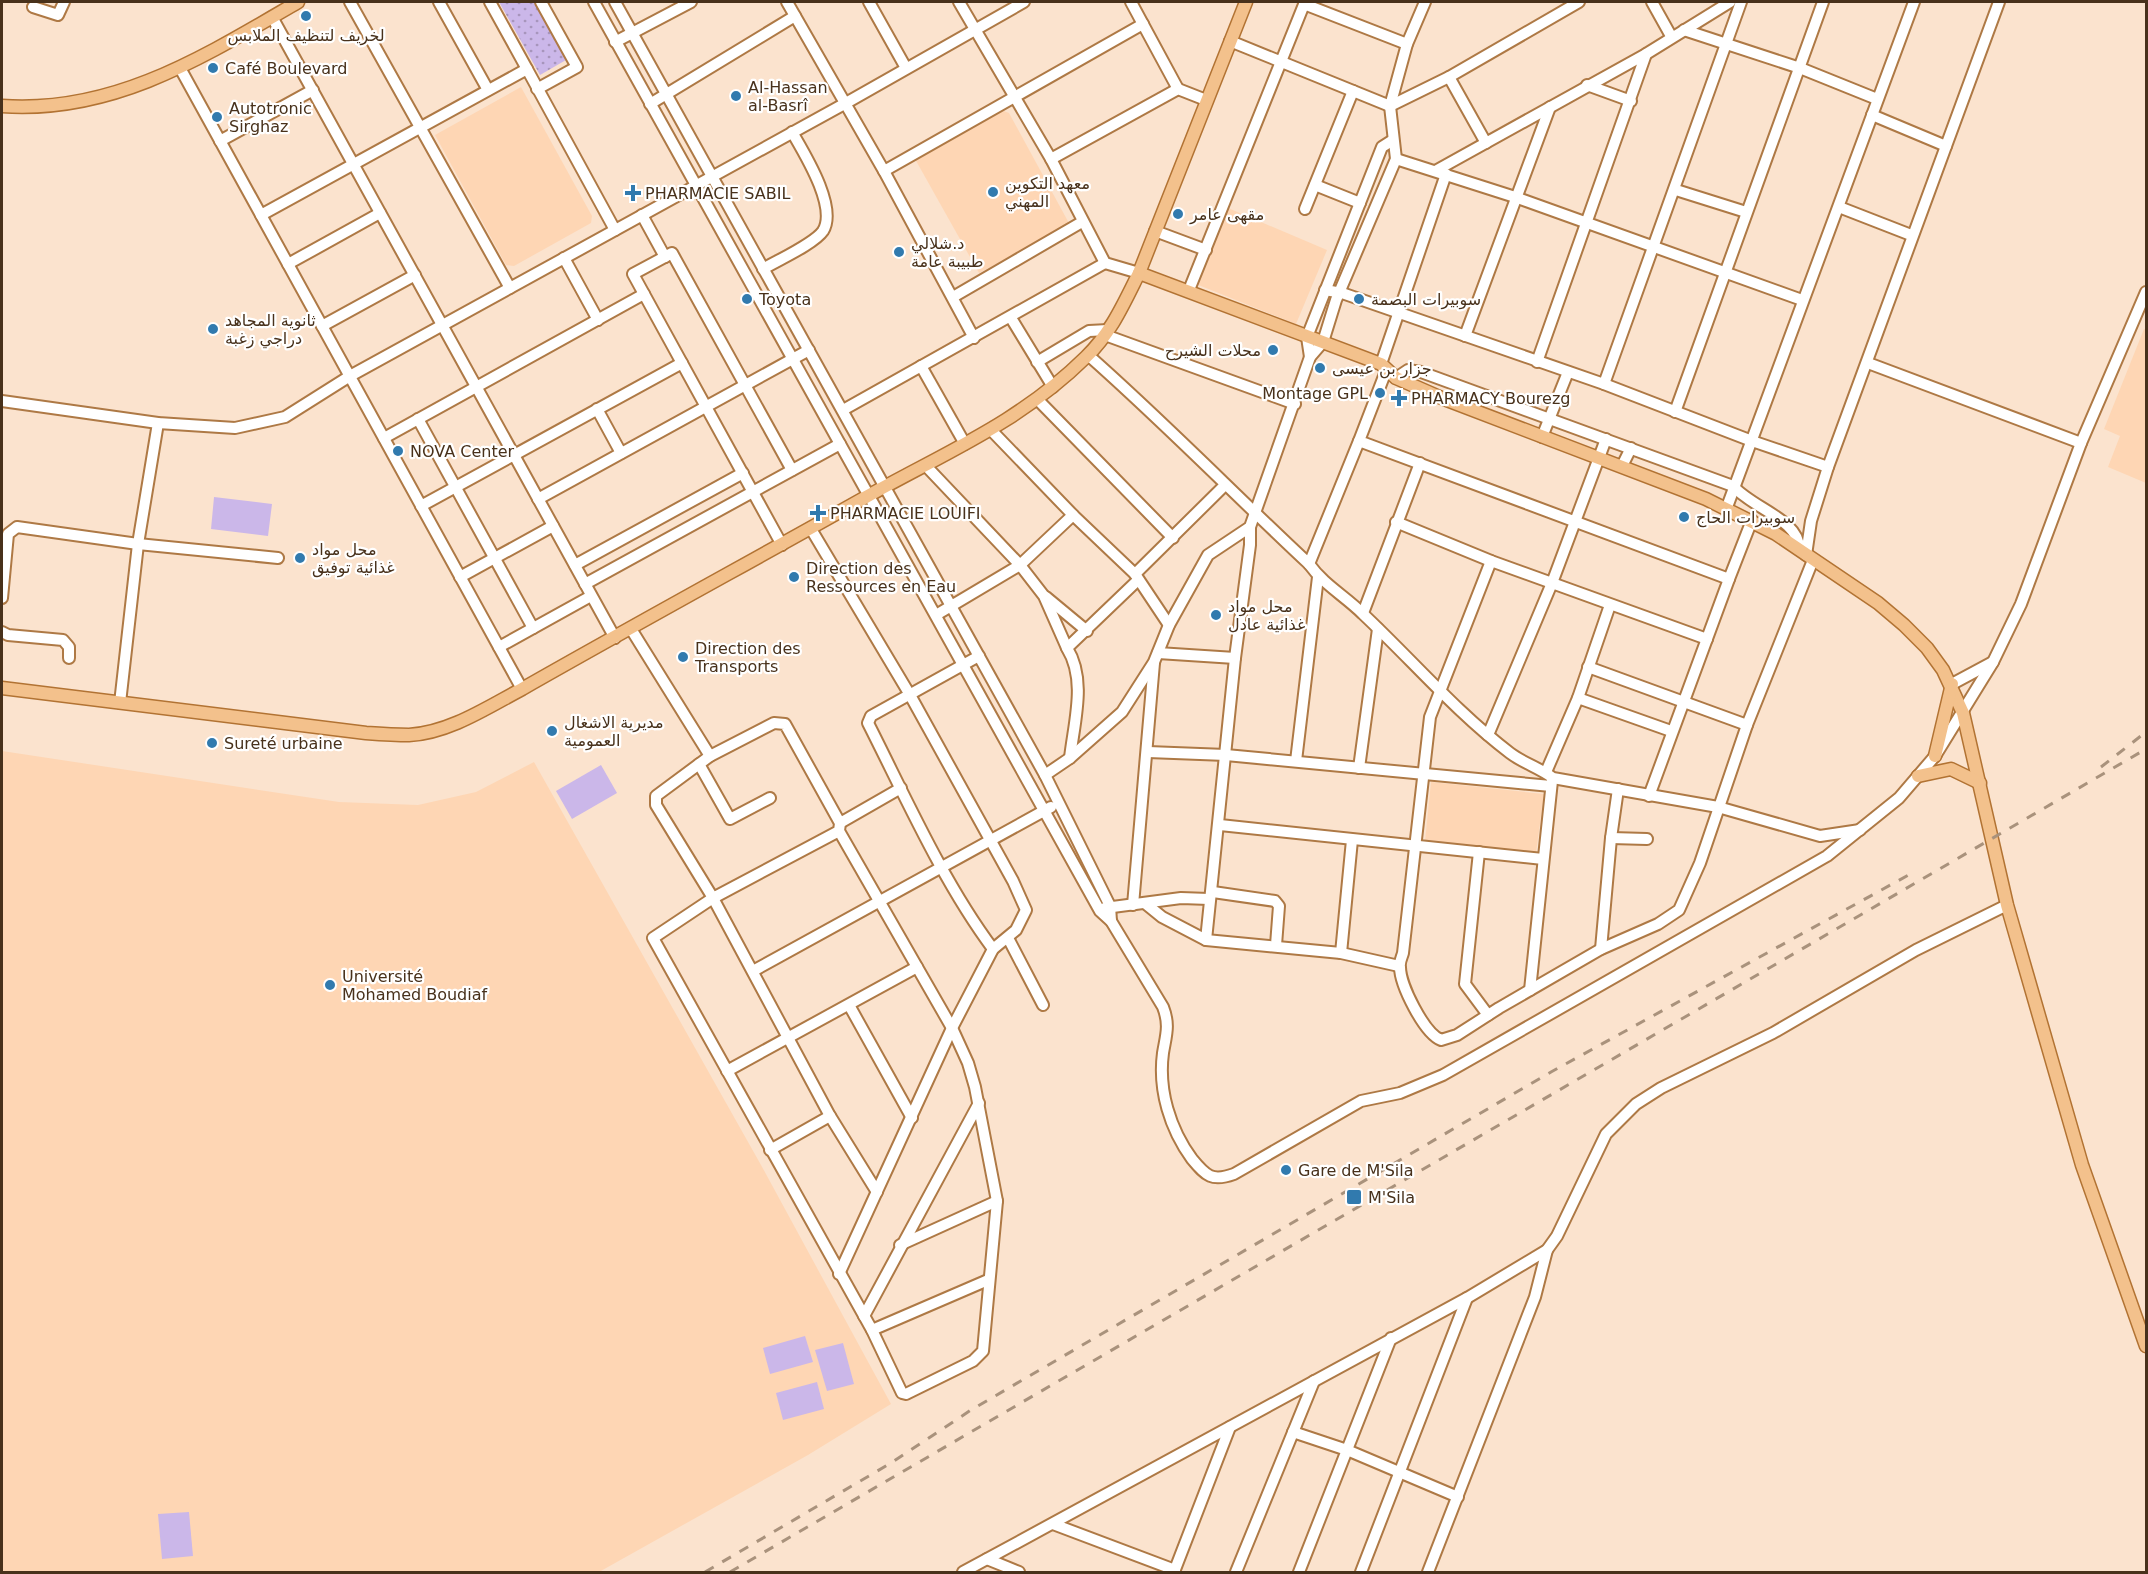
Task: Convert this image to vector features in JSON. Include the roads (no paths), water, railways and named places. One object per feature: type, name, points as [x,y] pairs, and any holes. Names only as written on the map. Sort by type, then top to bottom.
[{"type":"main road","points":[[2,106],[62,106],[97,99],[180,68],[298,2]]},
{"type":"main road","points":[[2,688],[366,733],[411,735],[469,717],[615,638],[868,495],[991,430],[1038,400],[1088,355],[1107,333],[1139,273],[1246,2]]},
{"type":"main road","points":[[1139,273],[1323,342],[1467,407],[1727,507],[1752,520],[1878,603],[1927,648],[1952,684],[1963,713],[2007,905],[2093,1200],[2146,1346]]},
{"type":"main road","points":[[1935,756],[1952,684]]},
{"type":"main road","points":[[1918,776],[1951,769],[1980,783]]},
{"type":"street","points":[[33,7],[58,15],[64,2]]},
{"type":"street","points":[[350,2],[510,288]]},
{"type":"street","points":[[440,2],[488,90]]},
{"type":"street","points":[[489,2],[615,230]]},
{"type":"street","points":[[537,89],[576,67],[541,2]]},
{"type":"street","points":[[594,2],[964,666],[1105,908]]},
{"type":"street","points":[[615,2],[1045,775],[1111,921],[1152,987],[1168,1020],[1168,1034],[1163,1054],[1166,1109],[1189,1154],[1205,1176],[1213,1179],[1234,1174],[1362,1101],[1407,1091],[1443,1075],[1827,856],[1899,798],[1935,756],[1993,662],[2020,604],[2081,443],[2146,292]]},
{"type":"street","points":[[615,42],[691,2]]},
{"type":"street","points":[[787,2],[884,171],[974,338]]},
{"type":"street","points":[[869,2],[906,68]]},
{"type":"street","points":[[959,2],[1051,159],[1105,263],[1139,273]]},
{"type":"street","points":[[2,401],[158,423],[235,428],[262,424],[285,417],[350,376],[846,103],[1023,2]]},
{"type":"street","points":[[1131,2],[1178,89],[1206,100]]},
{"type":"street","points":[[1206,940],[1220,825],[1235,658],[1250,544],[1250,527],[1310,357],[1323,342],[1336,300],[1342,293],[1396,159],[1390,106],[1407,44],[1425,2]]},
{"type":"street","points":[[1230,41],[1390,106],[1449,77],[1579,2]]},
{"type":"street","points":[[1652,2],[1671,36]]},
{"type":"street","points":[[1310,564],[1387,371],[1398,313],[1442,172],[1486,143],[1646,54],[1671,36],[1730,2]]},
{"type":"street","points":[[1604,384],[1676,190],[1741,2]]},
{"type":"street","points":[[1675,412],[1823,2]]},
{"type":"street","points":[[1727,507],[1914,2]]},
{"type":"street","points":[[1491,561],[1430,717],[1399,966],[1415,1008],[1435,1038],[1441,1040],[1457,1035],[1601,949],[1659,924],[1679,910],[1700,863],[1806,555],[1811,521],[1828,467],[1868,363],[1911,235],[1999,2]]},
{"type":"street","points":[[1189,290],[1305,3],[1407,44]]},
{"type":"street","points":[[272,16],[615,638]]},
{"type":"street","points":[[650,104],[795,16]]},
{"type":"street","points":[[884,171],[1143,24]]},
{"type":"street","points":[[1684,30],[1800,68],[1877,99]]},
{"type":"street","points":[[1537,362],[1646,54]]},
{"type":"street","points":[[180,68],[522,689]]},
{"type":"street","points":[[261,215],[527,69]]},
{"type":"street","points":[[1449,77],[1486,143]]},
{"type":"street","points":[[1587,85],[1631,101]]},
{"type":"street","points":[[1051,159],[1178,89]]},
{"type":"street","points":[[220,141],[313,90]]},
{"type":"street","points":[[1305,209],[1353,91]]},
{"type":"street","points":[[1465,336],[1550,107]]},
{"type":"street","points":[[1872,115],[1946,146]]},
{"type":"street","points":[[764,269],[817,237],[826,224],[824,200],[815,173],[792,132]]},
{"type":"street","points":[[1310,357],[1307,337],[1382,147],[1393,140]]},
{"type":"street","points":[[1396,159],[1515,197],[1654,249],[1802,300]]},
{"type":"street","points":[[1315,185],[1360,203]]},
{"type":"street","points":[[1676,190],[1746,212]]},
{"type":"street","points":[[1839,207],[1911,235]]},
{"type":"street","points":[[288,264],[380,213]]},
{"type":"street","points":[[642,215],[665,257]]},
{"type":"street","points":[[953,297],[1082,222]]},
{"type":"street","points":[[1155,231],[1206,250]]},
{"type":"street","points":[[782,545],[633,274],[672,253],[792,470]]},
{"type":"street","points":[[564,258],[598,320]]},
{"type":"street","points":[[843,410],[1011,318],[1105,263]]},
{"type":"street","points":[[322,326],[414,275]]},
{"type":"street","points":[[1325,290],[1342,293],[1604,384],[1752,441],[1828,467]]},
{"type":"street","points":[[384,438],[644,294]]},
{"type":"street","points":[[1011,318],[1053,387]]},
{"type":"street","points":[[1037,362],[1089,331],[1107,333],[1295,404]]},
{"type":"street","points":[[538,499],[809,350]]},
{"type":"street","points":[[1088,355],[1141,402],[1225,486],[1310,564],[1318,577],[1363,613],[1439,691],[1488,735],[1550,779]]},
{"type":"street","points":[[421,506],[682,363]]},
{"type":"street","points":[[1868,363],[2081,443]]},
{"type":"street","points":[[921,366],[964,444]]},
{"type":"street","points":[[1387,371],[1421,372],[1473,389],[1733,486],[1747,501],[1788,524],[1806,555]]},
{"type":"street","points":[[1542,437],[1568,372]]},
{"type":"street","points":[[1467,407],[1473,389]]},
{"type":"street","points":[[1038,400],[1173,538]]},
{"type":"street","points":[[597,409],[621,453]]},
{"type":"street","points":[[418,419],[533,628]]},
{"type":"street","points":[[120,703],[138,544],[158,423]]},
{"type":"street","points":[[991,430],[1136,577],[1169,625]]},
{"type":"street","points":[[1488,735],[1552,583],[1606,439]]},
{"type":"street","points":[[1359,441],[1729,579]]},
{"type":"street","points":[[585,584],[840,444]]},
{"type":"street","points":[[1622,466],[1631,448]]},
{"type":"street","points":[[1363,613],[1420,463]]},
{"type":"street","points":[[926,466],[1020,565],[1044,596],[1087,631]]},
{"type":"street","points":[[575,566],[743,473]]},
{"type":"street","points":[[1067,648],[1087,631],[1173,538],[1225,486]]},
{"type":"street","points":[[936,615],[1020,565],[1073,515]]},
{"type":"street","points":[[1648,796],[1752,520]]},
{"type":"street","points":[[1396,522],[1491,561],[1707,639]]},
{"type":"street","points":[[460,577],[553,526]]},
{"type":"street","points":[[2,598],[8,534],[17,527],[138,544],[278,558]]},
{"type":"street","points":[[1045,775],[1070,758],[1122,712],[1156,658],[1169,625],[1208,555],[1227,540],[1250,527]]},
{"type":"street","points":[[811,529],[910,695],[1013,881],[1026,910],[1023,919],[1008,938],[993,949],[952,1028],[839,1274]]},
{"type":"street","points":[[1227,540],[1250,544]]},
{"type":"street","points":[[1296,761],[1318,577]]},
{"type":"street","points":[[499,647],[591,596]]},
{"type":"street","points":[[1044,596],[1076,663],[1079,679],[1070,758]]},
{"type":"street","points":[[1530,990],[1550,779],[1610,605]]},
{"type":"street","points":[[631,629],[710,756]]},
{"type":"street","points":[[1359,768],[1378,629]]},
{"type":"street","points":[[2,632],[8,635],[63,640],[69,646],[69,658]]},
{"type":"street","points":[[979,657],[868,719],[901,788],[943,866],[993,949]]},
{"type":"street","points":[[1156,658],[1235,658]]},
{"type":"street","points":[[1133,905],[1156,658]]},
{"type":"street","points":[[1952,684],[1993,662]]},
{"type":"street","points":[[1588,667],[1747,725]]},
{"type":"street","points":[[1578,698],[1671,731]]},
{"type":"street","points":[[877,1192],[830,1116],[713,898],[655,800],[656,796],[710,756],[774,723],[784,724],[840,827],[952,1028],[968,1063],[979,1103],[997,1201],[984,1343],[979,1356],[909,1394],[902,1393],[872,1330],[653,938],[713,898],[840,827],[901,788]]},
{"type":"street","points":[[1148,752],[1226,755],[1422,775],[1550,779],[1718,807],[1820,836],[1862,830]]},
{"type":"street","points":[[699,764],[730,819],[770,798]]},
{"type":"street","points":[[1601,949],[1618,789]]},
{"type":"street","points":[[753,971],[880,899],[1046,810],[1058,801]]},
{"type":"street","points":[[1220,825],[1543,859]]},
{"type":"street","points":[[1820,836],[1827,856]]},
{"type":"street","points":[[1611,838],[1647,838]]},
{"type":"street","points":[[1341,953],[1352,840]]},
{"type":"street","points":[[1479,852],[1465,984],[1488,1015]]},
{"type":"street","points":[[1105,908],[1211,896],[1275,900],[1279,906],[1276,945]]},
{"type":"street","points":[[1146,904],[1162,916],[1206,940],[1341,953],[1399,966]]},
{"type":"street","points":[[1428,1572],[1535,1297],[1547,1250],[1557,1236],[1606,1134],[1636,1104],[1661,1088],[1825,1005],[1916,950],[2007,905]]},
{"type":"street","points":[[1008,938],[1043,1005]]},
{"type":"street","points":[[727,1071],[917,966]]},
{"type":"street","points":[[849,1005],[912,1118]]},
{"type":"street","points":[[864,1316],[979,1103]]},
{"type":"street","points":[[770,1150],[830,1116]]},
{"type":"street","points":[[900,1246],[997,1201]]},
{"type":"street","points":[[963,1572],[1467,1298],[1547,1250]]},
{"type":"street","points":[[872,1330],[988,1280]]},
{"type":"street","points":[[1361,1572],[1467,1298]]},
{"type":"street","points":[[1299,1572],[1390,1338]]},
{"type":"street","points":[[1236,1572],[1314,1381]]},
{"type":"street","points":[[1053,1524],[1174,1571],[1230,1427]]},
{"type":"street","points":[[1293,1432],[1347,1450],[1458,1497]]},
{"type":"street","points":[[987,1559],[1019,1572]]},
{"type":"railway","points":[[2101,767],[2146,732]]},
{"type":"railway","points":[[730,1572],[2146,749]]},
{"type":"railway","points":[[705,1572],[891,1463],[971,1410],[1551,1072],[1914,872]]},
{"type":"place","name":"لخريف لتنظيف الملابس","points":[[306,16]]},
{"type":"place","name":"Café Boulevard","points":[[213,68]]},
{"type":"place","name":"Al-Hassan al-Basrî","points":[[736,96]]},
{"type":"place","name":"Autotronic Sirghaz","points":[[217,117]]},
{"type":"place","name":"معهد التكوين المهني","points":[[993,192]]},
{"type":"place","name":"PHARMACIE SABIL","points":[[633,193]]},
{"type":"place","name":"مقهى عامر","points":[[1178,214]]},
{"type":"place","name":"د.شلالي طبيبة عامة","points":[[899,252]]},
{"type":"place","name":"Toyota","points":[[747,299]]},
{"type":"place","name":"سوبيرات البصمة","points":[[1359,299]]},
{"type":"place","name":"ثانوية المجاهد دراجي زغبة","points":[[213,329]]},
{"type":"place","name":"محلات الشيرح","points":[[1273,350]]},
{"type":"place","name":"جزار بن عيسى","points":[[1320,368]]},
{"type":"place","name":"Montage GPL","points":[[1380,393]]},
{"type":"place","name":"PHARMACY Bourezg","points":[[1399,398]]},
{"type":"place","name":"NOVA Center","points":[[398,451]]},
{"type":"place","name":"PHARMACIE LOUIFI","points":[[818,513]]},
{"type":"place","name":"سوبيرات الحاج","points":[[1684,517]]},
{"type":"place","name":"محل مواد غذائية توفيق","points":[[300,558]]},
{"type":"place","name":"Direction des Ressources en Eau","points":[[794,577]]},
{"type":"place","name":"محل مواد غذائية عادل","points":[[1216,615]]},
{"type":"place","name":"Direction des Transports","points":[[683,657]]},
{"type":"place","name":"مديرية الاشغال العمومية","points":[[552,731]]},
{"type":"place","name":"Sureté urbaine","points":[[212,743]]},
{"type":"place","name":"Université Mohamed Boudiaf","points":[[330,985]]},
{"type":"place","name":"Gare de M'Sila","points":[[1286,1170]]},
{"type":"place","name":"M'Sila","points":[[1354,1197]]}]
